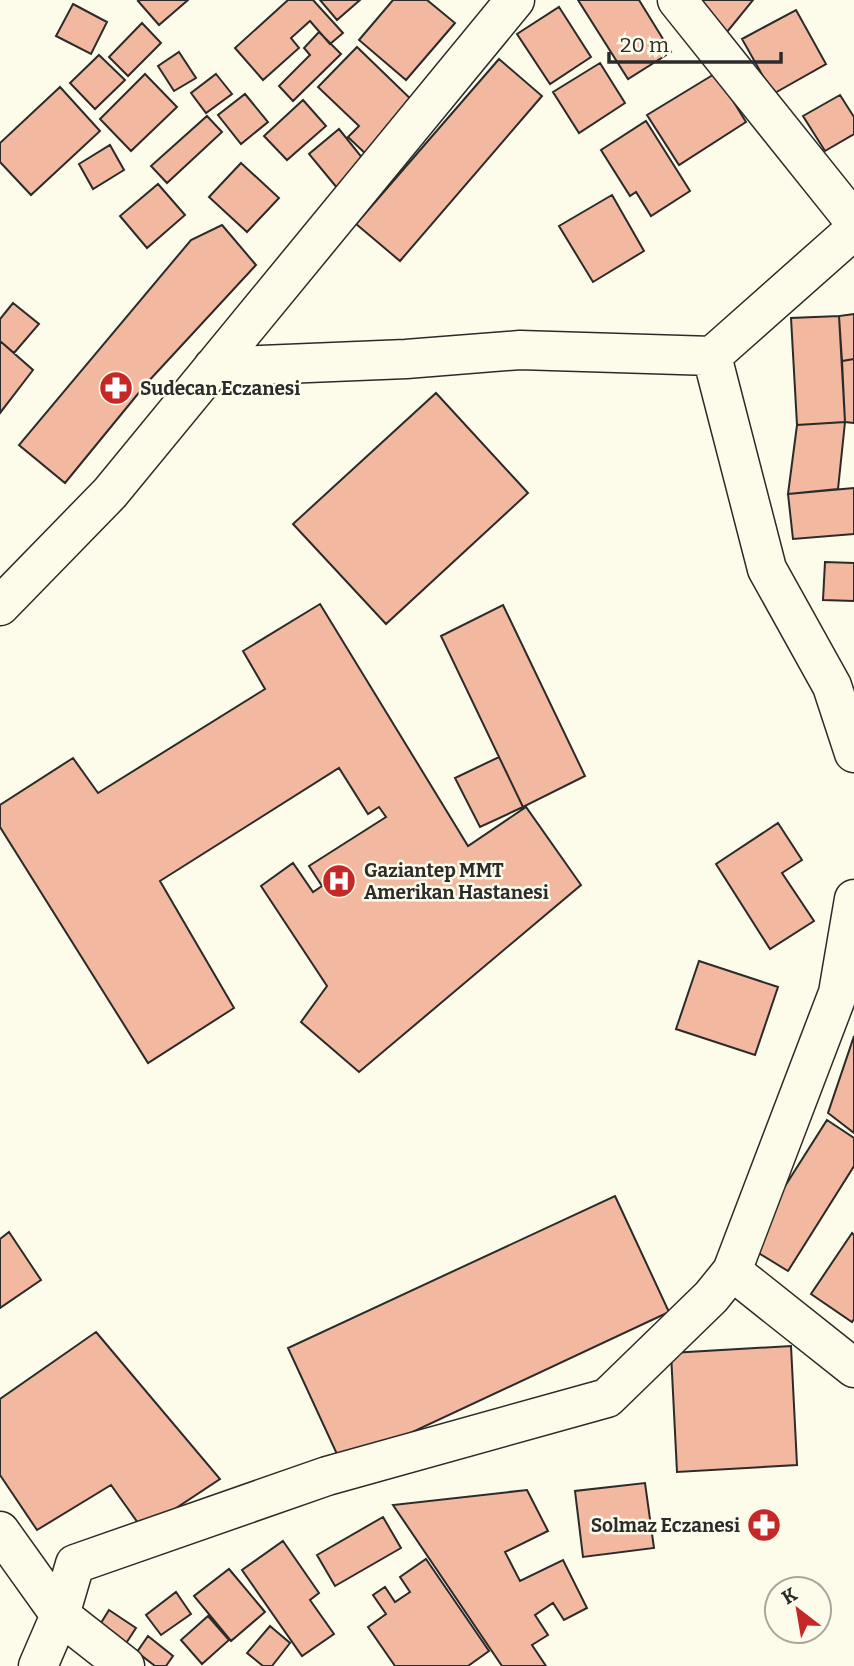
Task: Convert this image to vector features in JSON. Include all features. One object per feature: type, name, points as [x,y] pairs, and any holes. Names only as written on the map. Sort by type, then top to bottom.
[{"type":"street","points":[[0,606],[110,494],[514,0]]},
{"type":"street","points":[[677,0],[854,221]]},
{"type":"street","points":[[213,367],[406,359],[520,350],[712,356],[854,230]]},
{"type":"street","points":[[712,356],[767,569],[832,686],[854,753]]},
{"type":"street","points":[[38,1666],[60,1615],[75,1564],[327,1476],[607,1398],[711,1297],[732,1272],[838,993],[854,899]]},
{"type":"street","points":[[732,1272],[854,1368]]},
{"type":"street","points":[[0,1531],[60,1615],[125,1666]]},
{"type":"building","points":[[188,0],[159,25],[138,1]]},
{"type":"building","points":[[288,0],[313,0],[343,33],[330,44],[310,21],[291,38],[299,48],[263,80],[235,48]]},
{"type":"building","points":[[320,0],[360,0],[337,20]]},
{"type":"building","points":[[393,0],[427,0],[455,23],[406,80],[359,40]]},
{"type":"building","points":[[578,0],[639,0],[671,52],[628,79]]},
{"type":"building","points":[[688,0],[753,0],[727,32]]},
{"type":"building","points":[[73,4],[107,22],[91,54],[56,36]]},
{"type":"building","points":[[559,7],[591,57],[550,84],[517,34]]},
{"type":"building","points":[[796,10],[826,64],[773,94],[742,39]]},
{"type":"building","points":[[142,23],[161,43],[128,76],[109,57]]},
{"type":"building","points":[[319,32],[341,54],[293,101],[279,86],[310,55],[304,48]]},
{"type":"building","points":[[357,47],[419,107],[369,157],[348,137],[359,126],[318,87]]},
{"type":"building","points":[[179,52],[196,78],[174,91],[158,66]]},
{"type":"building","points":[[99,55],[125,80],[95,109],[70,83]]},
{"type":"building","points":[[499,59],[542,96],[400,261],[356,224]]},
{"type":"building","points":[[600,63],[625,103],[579,133],[553,92]]},
{"type":"building","points":[[716,73],[746,122],[679,165],[647,115]]},
{"type":"building","points":[[145,74],[177,107],[131,151],[100,119]]},
{"type":"building","points":[[216,74],[232,94],[206,113],[191,93]]},
{"type":"building","points":[[60,87],[100,131],[31,195],[0,162],[0,143]]},
{"type":"building","points":[[245,94],[268,122],[241,144],[218,115]]},
{"type":"building","points":[[840,95],[854,117],[854,134],[825,151],[803,116]]},
{"type":"building","points":[[303,100],[326,126],[287,160],[264,136]]},
{"type":"building","points":[[207,116],[222,132],[167,183],[151,166]]},
{"type":"building","points":[[646,121],[690,191],[651,216],[636,192],[630,196],[601,150]]},
{"type":"building","points":[[339,129],[368,165],[338,189],[309,154]]},
{"type":"building","points":[[110,145],[124,170],[93,189],[79,164]]},
{"type":"building","points":[[241,163],[279,198],[247,232],[209,197]]},
{"type":"building","points":[[158,184],[185,215],[147,248],[120,216]]},
{"type":"building","points":[[612,195],[644,251],[593,282],[559,226]]},
{"type":"building","points":[[222,225],[256,265],[146,384],[65,483],[19,445],[191,240]]},
{"type":"building","points":[[13,303],[39,324],[14,353],[0,341],[0,319]]},
{"type":"building","points":[[854,314],[854,359],[842,361],[839,316]]},
{"type":"building","points":[[839,316],[845,422],[797,425],[791,318]]},
{"type":"building","points":[[0,341],[33,370],[0,413]]},
{"type":"building","points":[[854,359],[854,423],[845,422],[842,361]]},
{"type":"building","points":[[436,393],[528,493],[386,624],[293,524]]},
{"type":"building","points":[[845,422],[838,489],[788,494],[797,425]]},
{"type":"building","points":[[854,488],[854,534],[793,539],[788,494]]},
{"type":"building","points":[[825,562],[854,563],[854,601],[823,600]]},
{"type":"building","points":[[320,604],[468,846],[526,807],[581,885],[359,1072],[301,1022],[327,986],[261,886],[293,863],[313,892],[322,886],[309,866],[386,817],[379,807],[368,814],[339,768],[160,881],[234,1008],[148,1063],[0,827],[0,805],[73,758],[98,793],[265,689],[243,651]]},
{"type":"building","points":[[503,605],[585,776],[523,807],[441,636]]},
{"type":"building","points":[[499,757],[523,807],[480,827],[455,778]]},
{"type":"building","points":[[778,823],[802,860],[782,873],[814,921],[770,949],[716,864]]},
{"type":"building","points":[[699,961],[778,987],[755,1055],[676,1029]]},
{"type":"building","points":[[854,1036],[854,1133],[828,1113]]},
{"type":"building","points":[[827,1120],[854,1138],[854,1166],[788,1271],[747,1246]]},
{"type":"building","points":[[615,1196],[669,1312],[342,1465],[288,1348]]},
{"type":"building","points":[[9,1232],[41,1280],[0,1308],[0,1239]]},
{"type":"building","points":[[852,1233],[854,1319],[852,1322],[811,1294]]},
{"type":"building","points":[[96,1332],[220,1479],[143,1530],[111,1485],[37,1530],[0,1475],[0,1399]]},
{"type":"building","points":[[791,1346],[797,1465],[677,1472],[671,1353]]},
{"type":"building","points":[[645,1483],[654,1548],[583,1557],[575,1491]]},
{"type":"building","points":[[527,1490],[548,1531],[505,1552],[520,1581],[563,1560],[587,1608],[564,1620],[553,1603],[535,1615],[548,1635],[532,1645],[546,1666],[502,1666],[393,1505]]},
{"type":"building","points":[[383,1517],[401,1548],[335,1586],[317,1555]]},
{"type":"building","points":[[283,1541],[319,1593],[310,1600],[334,1634],[302,1656],[242,1570]]},
{"type":"building","points":[[426,1559],[489,1651],[468,1666],[395,1666],[368,1627],[386,1614],[373,1595],[385,1587],[395,1602],[410,1592],[400,1577]]},
{"type":"building","points":[[229,1569],[265,1612],[231,1641],[194,1596]]},
{"type":"building","points":[[176,1592],[191,1614],[161,1635],[146,1615]]},
{"type":"building","points":[[109,1610],[136,1628],[123,1648],[96,1631]]},
{"type":"building","points":[[208,1616],[229,1640],[202,1664],[181,1640]]},
{"type":"building","points":[[270,1626],[290,1643],[272,1666],[263,1666],[247,1653]]},
{"type":"building","points":[[148,1636],[173,1656],[166,1666],[155,1666],[137,1652]]},
{"type":"place","name":"Sudecan Eczanesi","points":[[116,388]]},
{"type":"place","name":"Gaziantep MMT Amerikan Hastanesi","points":[[339,881]]},
{"type":"place","name":"Solmaz Eczanesi","points":[[764,1525]]}]
